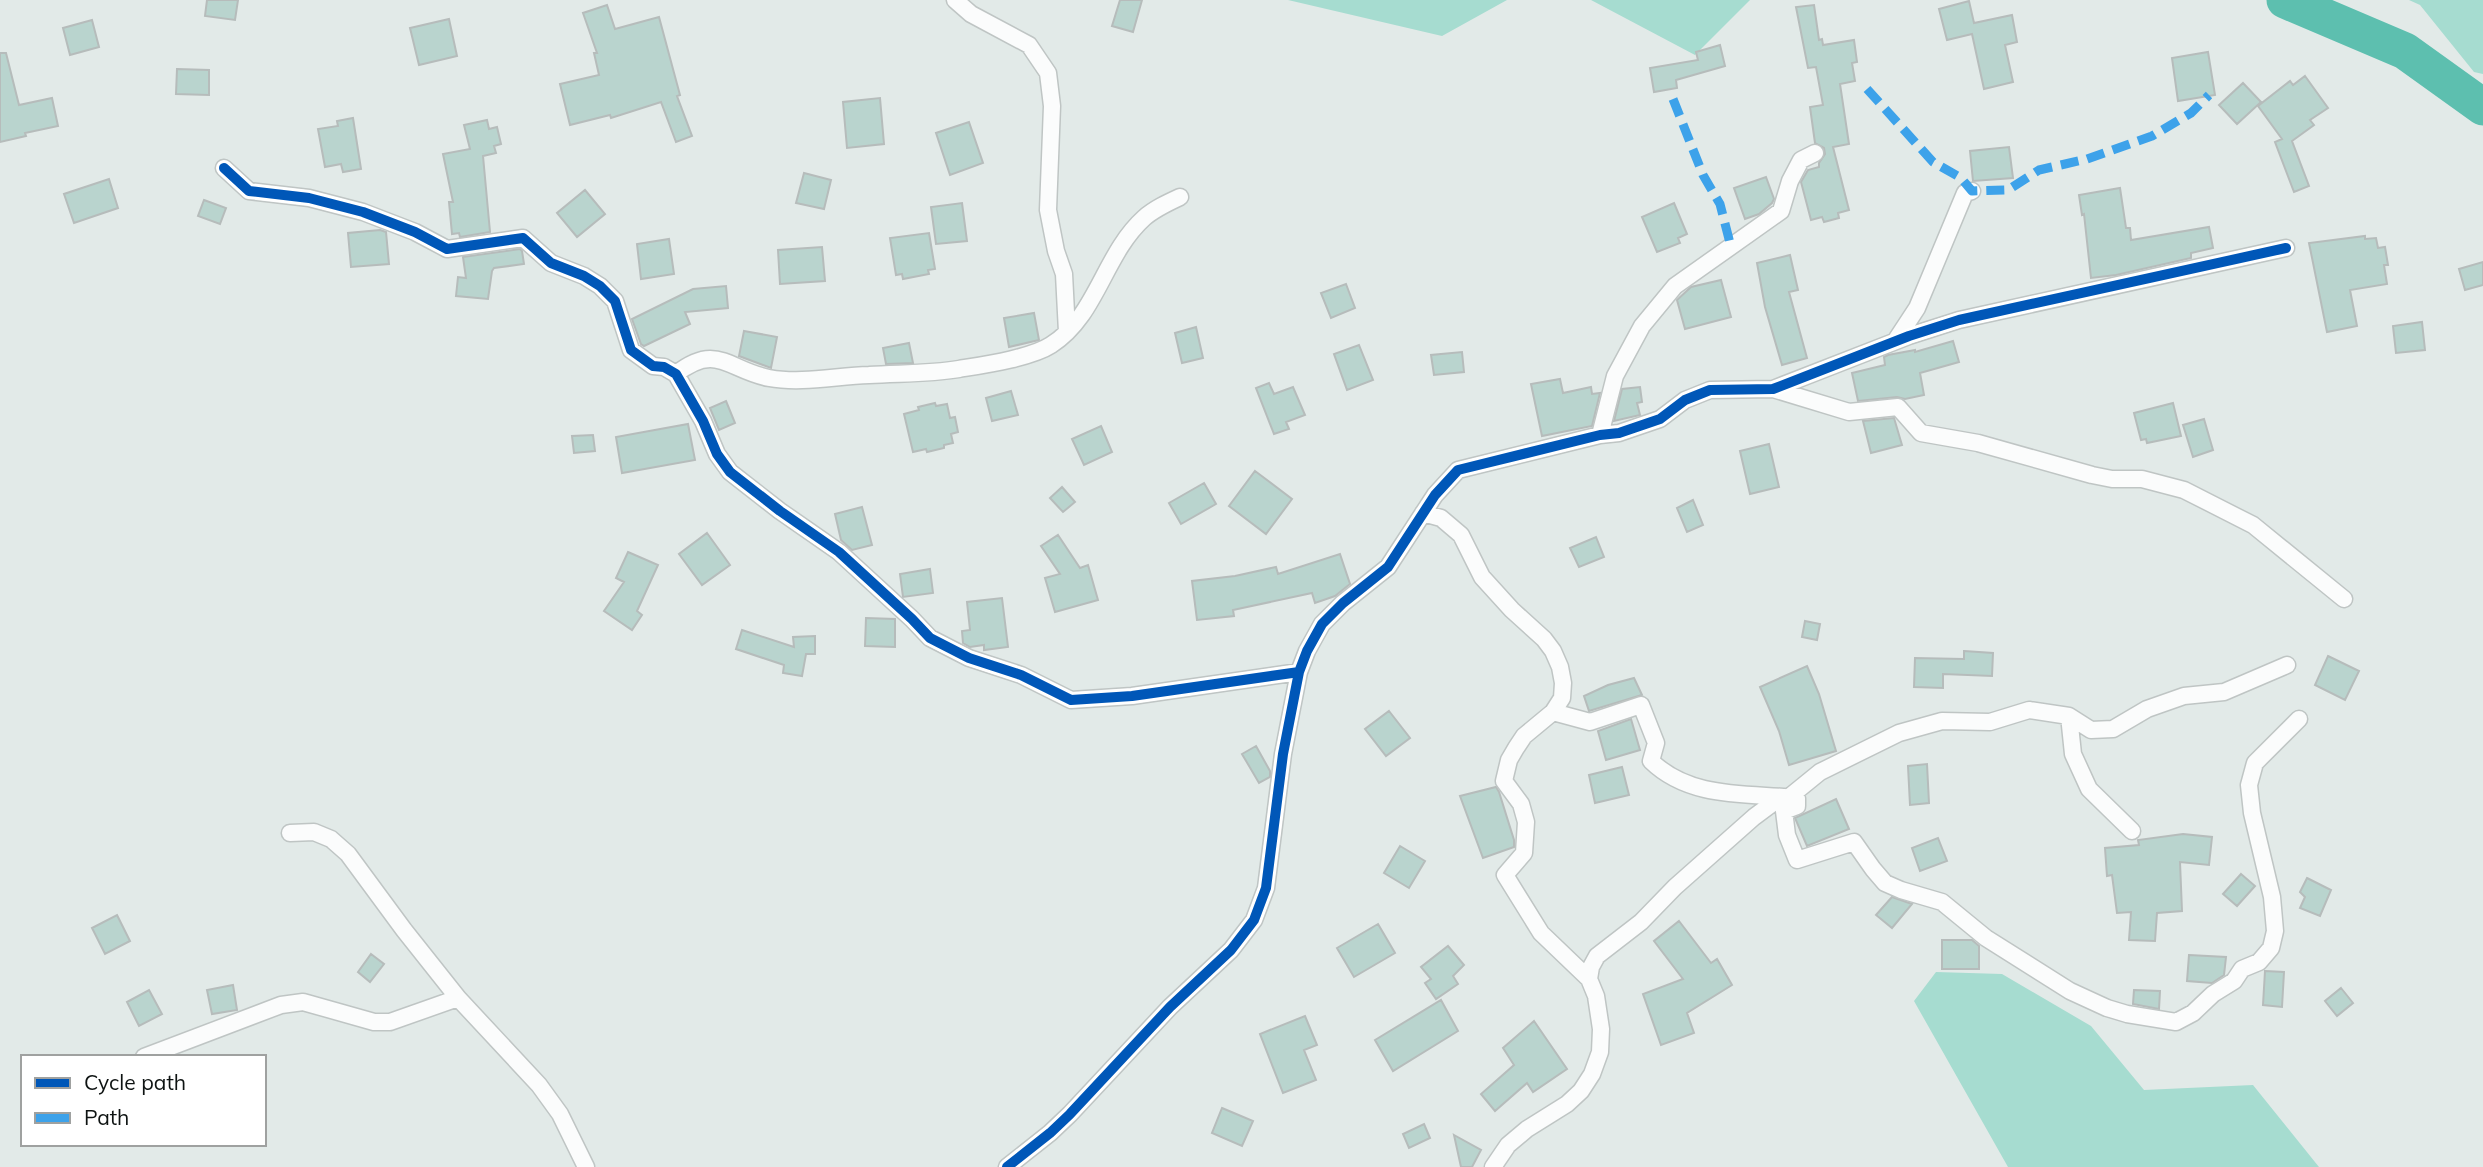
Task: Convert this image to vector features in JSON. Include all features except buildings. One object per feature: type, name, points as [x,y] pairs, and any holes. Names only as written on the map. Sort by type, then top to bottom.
[{"type":"street","points":[[955,0],[971,14],[1029,45],[1048,73],[1052,106],[1048,210],[1056,251],[1064,274],[1068,332]]},
{"type":"street","points":[[1600,435],[1615,376],[1642,326],[1675,286],[1781,211],[1790,181],[1801,160],[1815,153]]},
{"type":"street","points":[[224,168],[249,191],[309,198],[363,212],[415,232],[447,249],[523,238],[551,263],[584,276],[600,286],[615,301],[631,350],[653,366],[664,367],[676,374],[703,421],[717,454],[730,472],[839,552],[930,638],[969,658],[1021,675],[1071,700],[1132,696],[1299,672]]},
{"type":"street","points":[[1894,342],[1917,308],[1965,193],[1972,191]]},
{"type":"street","points":[[676,374],[690,363],[708,358],[726,362],[752,374],[791,380],[905,375],[958,369],[1031,354],[1050,346],[1068,332],[1086,309],[1127,236],[1144,218],[1180,197]]},
{"type":"street","points":[[1773,389],[1959,320],[2286,248]]},
{"type":"street","points":[[1007,1167],[1070,1114],[1170,1007],[1231,950],[1254,920],[1266,888],[1283,754],[1299,672],[1307,651],[1322,624],[1343,603],[1388,567],[1435,495],[1458,470],[1600,435],[1619,433],[1660,419],[1685,400],[1710,390],[1773,389],[1849,412],[1898,407],[1921,433],[1978,443],[2112,480],[2142,479],[2184,490],[2253,525],[2344,599]]},
{"type":"street","points":[[1423,513],[1441,518],[1456,530],[1482,577],[1511,610],[1529,623],[1553,651],[1560,667],[1562,698],[1553,712],[1524,736],[1509,760],[1504,781],[1521,804],[1526,822],[1524,853],[1505,874],[1541,933],[1589,979],[1596,996],[1601,1030],[1600,1052],[1592,1074],[1581,1091],[1567,1104],[1527,1129],[1508,1145],[1493,1167]]},
{"type":"street","points":[[1589,979],[1591,967],[1597,957],[1641,922],[1675,887],[1754,817],[1777,800],[1788,797],[1820,772],[1899,733],[1942,721],[1990,722],[2029,710],[2069,716],[2091,730],[2113,729],[2147,709],[2184,696],[2224,692],[2287,665]]},
{"type":"street","points":[[1553,712],[1590,722],[1641,705],[1656,743],[1651,761],[1665,775],[1696,788],[1797,799],[1797,806],[1784,811],[1787,835],[1797,860],[1854,842],[1885,883],[1942,902],[1986,938],[2070,991],[2127,1014],[2176,1022],[2193,1013],[2213,994],[2234,981],[2242,969],[2259,961],[2271,948],[2275,931],[2272,897],[2252,813],[2249,785],[2255,763],[2299,719]]},
{"type":"street","points":[[2069,716],[2073,754],[2089,789],[2132,831]]},
{"type":"street","points":[[290,834],[314,832],[331,839],[348,854],[458,998],[539,1085],[560,1114],[586,1167]]},
{"type":"street","points":[[149,1055],[281,1005],[303,1002],[374,1022],[390,1022],[458,998]]},
{"type":"green space","points":[[1288,0],[1507,0],[1442,36]]},
{"type":"green space","points":[[1591,0],[1750,0],[1695,55]]},
{"type":"green space","points":[[2409,0],[2483,0],[2483,74],[2474,72],[2420,5]]},
{"type":"green space","points":[[1936,972],[2002,974],[2091,1026],[2144,1090],[2253,1085],[2319,1167],[2008,1167],[1914,1001]]},
{"type":"waterway","points":[[2285,0],[2405,51],[2483,107]]},
{"type":"marked path","points":[[1867,89],[1933,162],[1961,178],[1972,191],[2008,190],[2039,170],[2087,159],[2152,136],[2191,113],[2209,95]]},
{"type":"marked path","points":[[1673,99],[1703,175],[1720,204],[1731,247]]},
{"type":"cycle path","points":[[224,168],[249,191],[309,198],[363,212],[415,232],[447,249],[523,238],[551,263],[584,276],[600,286],[615,301],[631,350],[653,366],[664,367],[676,374],[703,421],[717,454],[730,472],[839,552],[930,638],[969,658],[1021,675],[1071,700],[1132,696],[1299,672]]},
{"type":"cycle path","points":[[1007,1167],[1070,1114],[1170,1007],[1231,950],[1254,920],[1266,888],[1283,754],[1299,672],[1307,651],[1322,624],[1343,603],[1388,567],[1435,495],[1458,470],[1600,435],[1619,433],[1660,419],[1685,400],[1710,390],[1773,389],[1909,336],[1959,320],[2286,248]]}]
